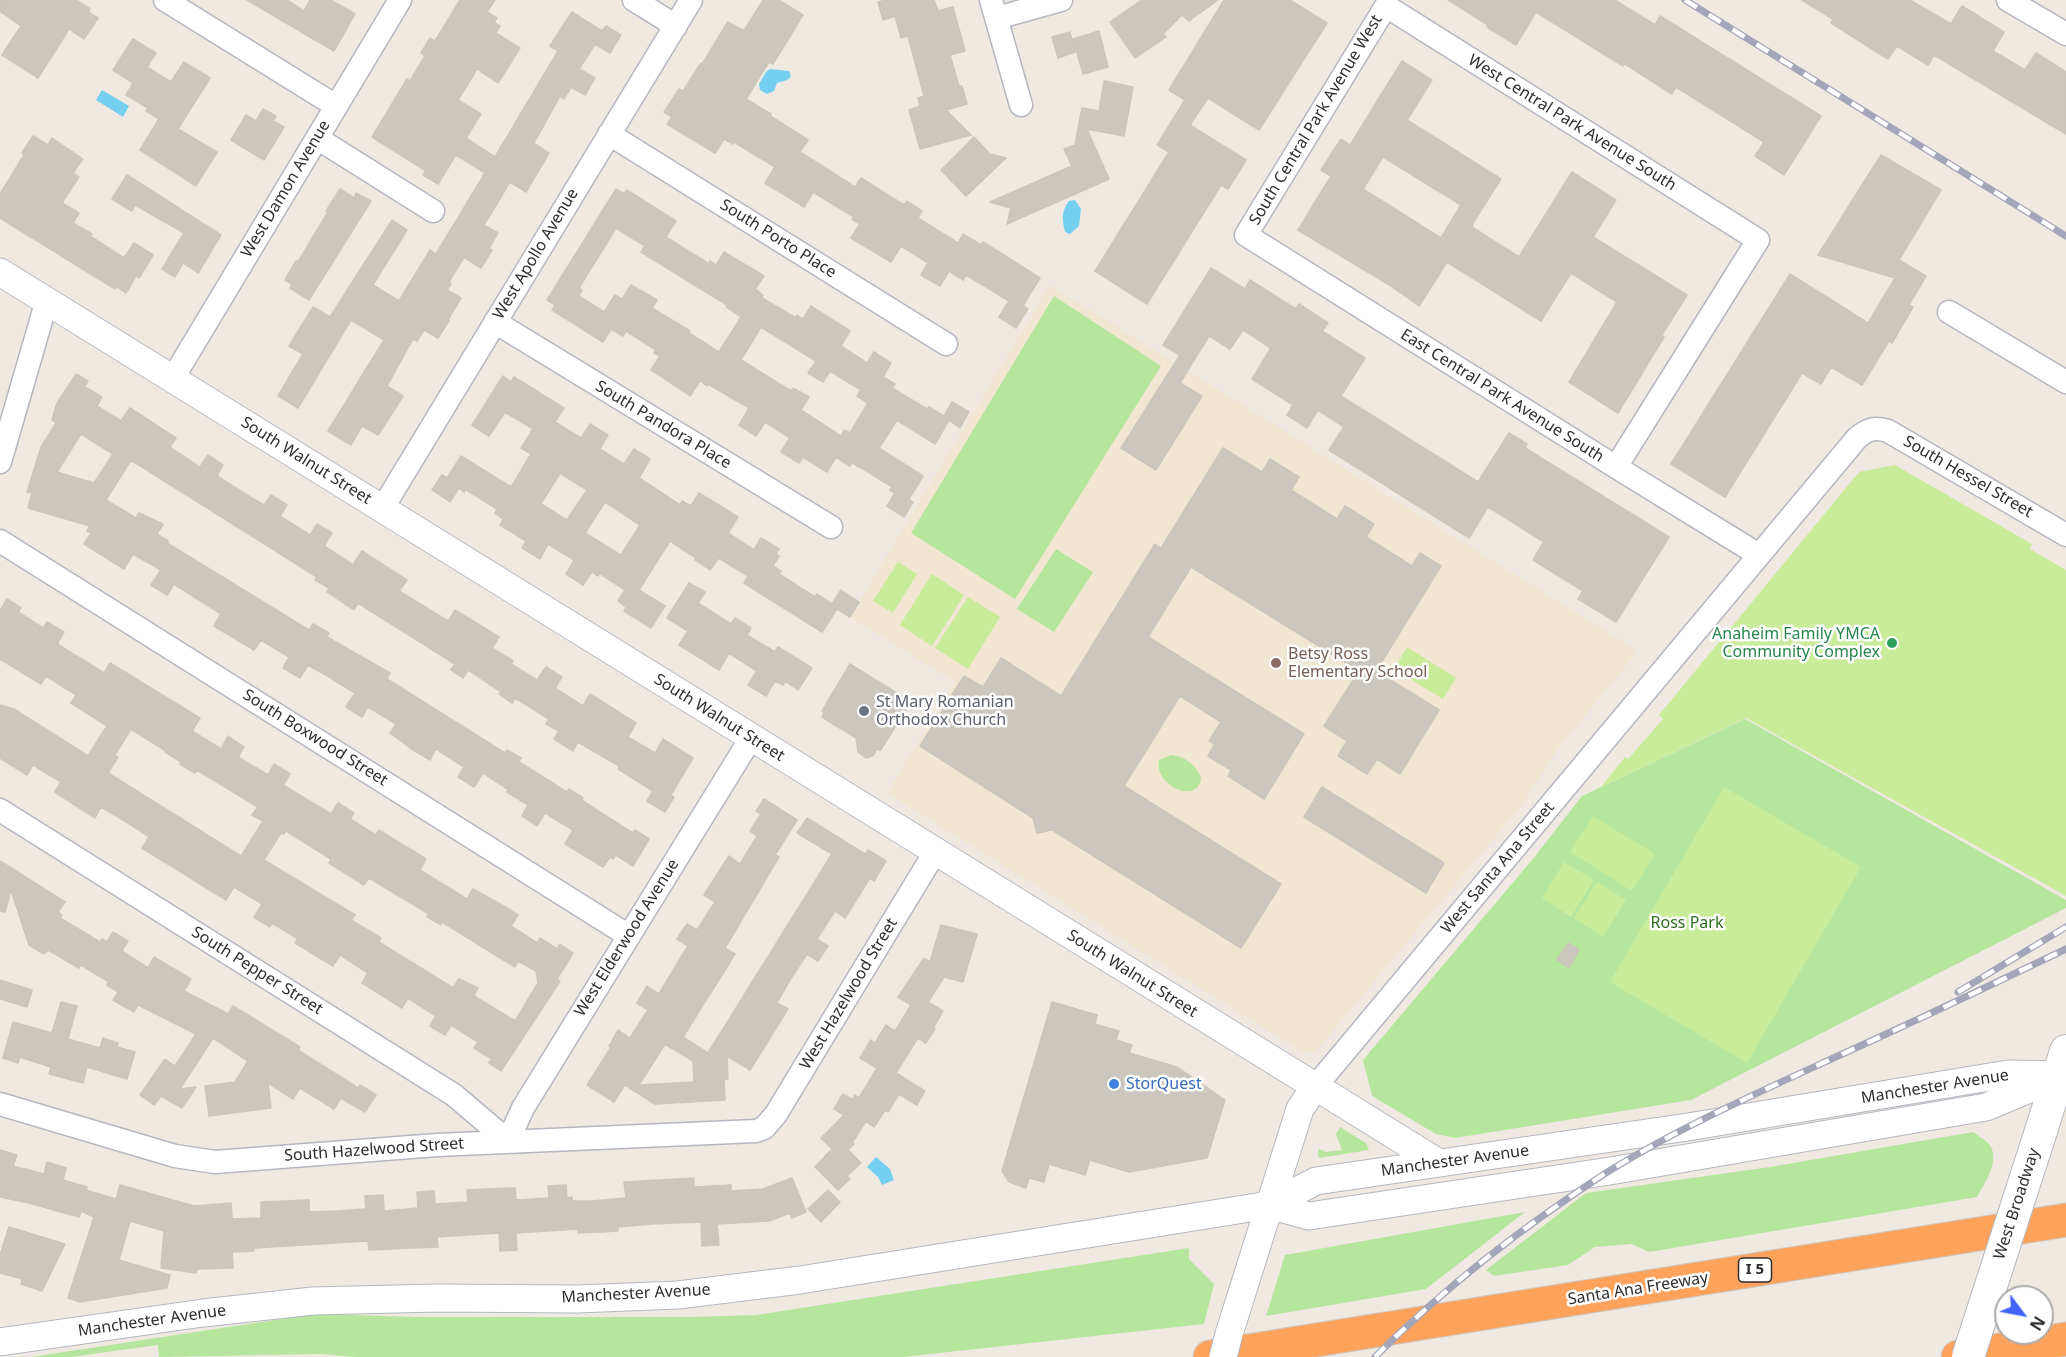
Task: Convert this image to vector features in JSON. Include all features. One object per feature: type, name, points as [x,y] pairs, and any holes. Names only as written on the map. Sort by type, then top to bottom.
[{"type":"highway","name":"Santa Ana Freeway","points":[[1210,1357],[1276,1350],[2066,1220]]},
{"type":"highway","points":[[1958,1357],[2066,1339]]},
{"type":"main road","name":"West Broadway","points":[[1968,1357],[2041,1131],[2064,1068]]},
{"type":"street","points":[[165,0],[336,106]]},
{"type":"street","name":"West Damon Avenue","points":[[172,378],[400,0]]},
{"type":"street","points":[[634,0],[676,26]]},
{"type":"street","name":"West Apollo Avenue","points":[[382,509],[691,0]]},
{"type":"street","points":[[1021,105],[994,9],[1061,0]]},
{"type":"street","points":[[2019,3],[2066,34]]},
{"type":"street","name":"South Central Park Avenue West","points":[[1246,235],[1386,6]]},
{"type":"street","name":"West Central Park Avenue South","points":[[1386,6],[1758,240],[1616,467]]},
{"type":"street","name":"South Porto Place","points":[[609,134],[946,344]]},
{"type":"street","points":[[317,138],[433,210]]},
{"type":"street","name":"East Central Park Avenue South","points":[[1246,235],[1759,555]]},
{"type":"street","name":"South Walnut Street","points":[[0,272],[1438,1163]]},
{"type":"street","points":[[0,462],[47,300]]},
{"type":"street","points":[[1949,312],[2066,382]]},
{"type":"street","name":"South Pandora Place","points":[[495,322],[831,527]]},
{"type":"street","name":"South Hessel Street","points":[[1867,430],[1877,428],[1888,431],[2066,535]]},
{"type":"street","name":"West Santa Ana Street","points":[[1223,1357],[1300,1109],[1315,1087],[1857,438],[1867,430]]},
{"type":"street","name":"South Boxwood Street","points":[[0,541],[629,936]]},
{"type":"street","name":"West Elderwood Avenue","points":[[508,1141],[523,1108],[751,738]]},
{"type":"street","name":"South Pepper Street","points":[[0,810],[454,1095],[508,1141]]},
{"type":"street","name":"West Hazelwood Street","points":[[756,1131],[764,1128],[776,1114],[935,852]]},
{"type":"street","name":"Manchester Avenue","points":[[0,1342],[203,1313],[313,1301],[438,1298],[577,1299],[678,1295],[800,1280],[1269,1205],[1316,1181],[1688,1127],[2008,1074],[2064,1068]]},
{"type":"street","name":"Manchester Avenue","points":[[1269,1205],[1309,1216],[1622,1169],[1986,1107],[2064,1068]]},
{"type":"street","name":"South Hazelwood Street","points":[[0,1104],[175,1156],[215,1162],[436,1145],[756,1131]]},
{"type":"shaded area","name":"Betsy Ross Elementary School","points":[[1050,285],[1638,651],[1557,750],[1521,806],[1315,1052],[1304,1053],[887,793],[955,682],[850,617]]},
{"type":"green space","points":[[1054,296],[1161,366],[1015,599],[911,533]]},
{"type":"green space","name":"Anaheim Family YMCA Community Complex","points":[[1895,465],[2032,544],[2030,549],[2066,570],[2066,896],[1746,718],[1601,787],[1625,757],[1628,759],[1663,719],[1659,715],[1859,472]]},
{"type":"green space","points":[[1056,549],[1093,572],[1054,632],[1017,609]]},
{"type":"green space","points":[[898,562],[917,574],[893,613],[873,601]]},
{"type":"green space","points":[[932,574],[964,595],[932,646],[900,625]]},
{"type":"green space","points":[[968,597],[1000,617],[968,669],[935,648]]},
{"type":"green space","points":[[1407,647],[1456,678],[1443,699],[1394,669]]},
{"type":"green space","name":"Ross Park","points":[[1745,719],[2066,900],[2066,908],[1691,1100],[1455,1138],[1436,1134],[1372,1096],[1363,1060],[1532,860],[1582,796]]},
{"type":"green space","points":[[1171,755],[1185,759],[1199,773],[1201,778],[1198,786],[1192,791],[1177,789],[1163,777],[1159,769],[1159,760]]},
{"type":"green space","points":[[1724,787],[1861,867],[1747,1063],[1610,982]]},
{"type":"green space","points":[[1593,816],[1655,854],[1632,891],[1570,852]]},
{"type":"green space","points":[[1564,862],[1594,880],[1571,917],[1542,898]]},
{"type":"green space","points":[[1597,882],[1626,900],[1603,937],[1574,918]]},
{"type":"green space","points":[[1340,1127],[1366,1143],[1369,1150],[1319,1158],[1319,1149],[1326,1152],[1342,1150],[1336,1134]]},
{"type":"green space","points":[[1973,1132],[1988,1143],[1993,1153],[1990,1173],[1977,1197],[1649,1252],[1632,1244],[1595,1247],[1568,1265],[1494,1276],[1486,1270],[1586,1193],[1770,1167]]},
{"type":"green space","points":[[1525,1212],[1426,1289],[1266,1316],[1285,1255]]},
{"type":"green space","points":[[1189,1248],[1189,1259],[1214,1284],[1204,1324],[903,1357],[355,1357],[321,1354],[159,1357],[158,1345],[71,1357],[31,1357],[314,1314],[417,1317],[756,1315]]},
{"type":"water","points":[[770,69],[789,71],[791,77],[777,83],[774,91],[767,94],[760,90],[759,84]]},
{"type":"water","points":[[102,90],[129,106],[123,117],[96,100]]},
{"type":"water","points":[[1075,200],[1081,209],[1079,226],[1070,234],[1065,232],[1063,216],[1069,201]]},
{"type":"water","points":[[876,1157],[890,1169],[894,1180],[882,1185],[878,1177],[867,1167]]},
{"type":"building","points":[[0,0],[76,0],[90,9],[88,12],[98,18],[84,39],[69,29],[38,78],[2,55],[21,26],[0,11]]},
{"type":"building","points":[[247,0],[287,0],[304,11],[310,0],[331,0],[355,14],[334,51]]},
{"type":"building","points":[[460,0],[495,0],[487,12],[497,18],[494,22],[500,26],[496,33],[520,48],[498,83],[477,69],[458,100],[481,114],[466,138],[495,157],[558,51],[550,46],[572,12],[602,31],[606,26],[621,35],[610,53],[595,44],[579,69],[595,78],[585,95],[571,87],[564,99],[560,96],[534,143],[549,153],[526,192],[510,182],[484,225],[498,233],[489,248],[492,250],[481,268],[464,257],[449,282],[451,284],[447,290],[461,298],[449,321],[438,338],[424,330],[417,341],[413,339],[387,386],[403,396],[378,435],[362,426],[351,445],[328,431],[384,340],[351,320],[298,408],[278,396],[303,354],[289,346],[313,307],[330,317],[392,220],[407,230],[373,285],[399,301],[430,250],[436,254],[485,173],[456,155],[438,184],[423,175],[426,171],[372,137],[407,79],[410,81],[425,56],[421,53],[430,38],[435,41]]},
{"type":"building","points":[[763,0],[779,0],[803,15],[773,64],[769,62],[746,99],[808,140],[800,152],[855,187],[861,178],[904,205],[907,201],[922,211],[918,218],[958,243],[963,234],[981,245],[983,242],[1040,278],[1023,306],[1028,309],[1016,328],[999,317],[1009,301],[978,282],[966,275],[963,280],[949,271],[940,286],[921,275],[928,263],[901,246],[891,262],[851,238],[860,224],[852,219],[854,217],[813,192],[804,207],[765,183],[775,167],[734,142],[733,144],[724,139],[715,153],[667,124],[672,117],[664,112],[679,89],[683,91],[728,22],[744,31]]},
{"type":"building","points":[[934,0],[938,11],[953,7],[965,51],[950,55],[967,104],[946,110],[971,135],[920,149],[909,110],[920,106],[918,98],[924,96],[908,36],[901,38],[895,16],[883,20],[878,2]]},
{"type":"building","points":[[1142,0],[1218,0],[1189,21],[1182,15],[1163,34],[1166,37],[1135,58],[1110,22]]},
{"type":"building","points":[[1224,0],[1290,0],[1327,23],[1259,130],[1208,98],[1190,125],[1246,160],[1228,189],[1221,185],[1147,304],[1095,271],[1169,152],[1157,145],[1185,100],[1169,90]]},
{"type":"building","points":[[1448,0],[1615,0],[1655,25],[1660,16],[1821,116],[1784,175],[1755,156],[1764,142],[1676,87],[1672,94],[1536,12],[1516,45]]},
{"type":"building","points":[[1802,0],[1910,0],[1951,24],[1962,6],[2004,32],[1993,51],[2025,70],[2036,53],[2066,72],[2066,134],[1934,55],[1928,65],[1897,46],[1888,59],[1831,23],[1833,19]]},
{"type":"building","points":[[1099,31],[1108,67],[1083,74],[1073,39]]},
{"type":"building","points":[[1070,32],[1075,52],[1058,58],[1052,37]]},
{"type":"building","points":[[133,39],[156,53],[147,67],[171,82],[184,62],[210,78],[178,129],[217,152],[196,186],[140,150],[159,119],[146,111],[148,108],[126,95],[133,83],[113,70]]},
{"type":"building","points":[[1402,61],[1432,80],[1407,120],[1501,179],[1472,227],[1519,257],[1572,172],[1616,200],[1593,237],[1687,295],[1618,413],[1569,382],[1617,302],[1571,273],[1541,321],[1447,262],[1419,306],[1391,286],[1298,230],[1331,176],[1321,170],[1341,139],[1350,145]],"holes":[[[1383,157],[1461,205],[1441,238],[1363,189]]]},
{"type":"building","points":[[1104,81],[1133,87],[1124,136],[1087,129],[1109,179],[1007,224],[1011,208],[990,202],[1072,166],[1064,149],[1075,145],[1082,108],[1099,111]]},
{"type":"building","points":[[263,109],[276,116],[273,121],[284,127],[264,160],[231,140],[246,115],[256,121]]},
{"type":"building","points":[[33,136],[48,145],[52,138],[83,159],[73,173],[79,177],[62,203],[79,213],[73,223],[124,258],[134,243],[153,255],[139,278],[136,276],[126,293],[117,287],[115,289],[0,218],[0,194]]},
{"type":"building","points":[[974,137],[990,154],[1006,158],[966,196],[941,170]]},
{"type":"building","points":[[1881,155],[1941,190],[1899,260],[1926,276],[1909,305],[1913,307],[1892,343],[1889,341],[1862,385],[1831,367],[1821,384],[1802,373],[1725,497],[1671,464],[1790,274],[1868,323],[1895,278],[1818,255]]},
{"type":"building","points":[[127,175],[221,235],[198,273],[183,263],[175,277],[162,269],[184,233],[135,205],[132,211],[112,199]]},
{"type":"building","points":[[340,189],[354,198],[356,193],[371,201],[309,300],[290,288],[292,284],[285,280],[296,261],[298,262]]},
{"type":"building","points":[[616,189],[624,194],[627,190],[676,221],[666,237],[709,264],[710,261],[716,265],[724,252],[764,276],[755,289],[763,295],[762,298],[796,318],[797,315],[803,319],[811,306],[850,331],[841,346],[867,363],[874,352],[891,363],[883,377],[895,384],[892,388],[927,409],[929,407],[944,416],[952,402],[969,412],[960,428],[949,420],[935,444],[897,420],[879,448],[923,476],[909,499],[913,502],[904,517],[887,506],[895,493],[890,490],[892,487],[865,470],[852,463],[850,466],[836,457],[827,472],[803,457],[799,463],[781,452],[790,438],[765,422],[756,436],[739,425],[749,408],[700,381],[690,396],[651,370],[660,356],[654,353],[656,350],[626,331],[623,336],[611,329],[603,342],[552,310],[555,305],[547,300]],"holes":[[[616,228],[645,246],[641,252],[727,305],[726,307],[741,317],[719,352],[652,308],[657,300],[631,285],[622,299],[615,295],[604,312],[579,296],[582,290],[579,288]],[[761,327],[816,361],[808,373],[823,382],[830,371],[861,390],[857,396],[868,403],[850,433],[844,430],[841,436],[801,410],[809,397],[793,388],[791,391],[741,360]]]},
{"type":"building","points":[[1211,268],[1245,289],[1250,280],[1296,309],[1299,304],[1328,323],[1322,331],[1365,358],[1341,396],[1478,482],[1509,433],[1527,444],[1525,448],[1669,537],[1616,622],[1578,599],[1583,591],[1533,560],[1544,542],[1488,507],[1469,538],[1329,450],[1344,427],[1318,410],[1307,428],[1287,415],[1293,405],[1252,379],[1271,348],[1243,330],[1230,349],[1209,336],[1180,383],[1202,396],[1156,470],[1121,448],[1180,355],[1163,345]]},
{"type":"building","points":[[76,374],[88,381],[85,387],[102,397],[97,406],[121,421],[130,408],[176,438],[170,447],[200,467],[208,455],[223,465],[217,476],[264,505],[271,495],[287,505],[280,516],[310,535],[317,524],[332,533],[324,546],[353,565],[362,551],[407,580],[399,591],[448,621],[455,610],[499,637],[492,648],[513,661],[511,664],[537,680],[546,667],[562,677],[555,688],[583,706],[590,694],[636,723],[628,737],[655,753],[663,739],[693,758],[671,795],[674,797],[665,812],[647,801],[653,791],[618,769],[619,766],[578,742],[573,751],[554,739],[559,731],[546,724],[549,719],[515,698],[512,703],[499,694],[501,692],[468,670],[463,678],[451,670],[455,664],[358,603],[354,610],[327,592],[329,588],[315,580],[317,577],[131,460],[106,500],[136,518],[139,513],[163,524],[157,534],[168,541],[167,543],[309,630],[313,624],[329,633],[327,637],[390,673],[387,679],[505,753],[507,750],[521,758],[519,762],[567,792],[569,789],[633,833],[635,830],[649,839],[633,866],[616,855],[613,859],[610,857],[603,867],[565,844],[573,830],[545,813],[537,826],[522,816],[528,805],[483,773],[474,787],[458,777],[464,767],[436,749],[430,760],[390,733],[396,724],[368,707],[362,717],[346,707],[355,693],[308,665],[300,678],[283,668],[289,657],[261,640],[254,650],[214,626],[221,614],[174,584],[167,595],[151,585],[161,570],[133,554],[124,569],[84,544],[91,533],[87,531],[90,526],[28,508],[32,493],[27,492],[41,447],[56,423],[52,420],[57,403]],"holes":[[[81,434],[113,454],[94,483],[57,472]]]},
{"type":"building","points":[[503,376],[511,382],[514,377],[564,408],[555,422],[581,438],[590,424],[608,435],[600,449],[624,464],[634,449],[650,459],[639,478],[680,505],[682,501],[691,506],[699,493],[738,517],[728,533],[754,550],[761,538],[779,549],[776,554],[779,556],[773,566],[781,571],[779,574],[815,597],[817,594],[832,604],[841,590],[859,602],[850,617],[837,609],[822,632],[744,583],[748,576],[719,558],[710,570],[670,541],[639,590],[665,606],[651,628],[624,611],[626,607],[618,601],[625,590],[599,573],[598,576],[592,572],[583,585],[566,574],[574,560],[548,544],[540,559],[522,548],[526,541],[500,525],[503,519],[495,513],[497,509],[465,489],[464,492],[459,488],[450,502],[432,490],[442,475],[447,478],[461,456],[511,487],[531,454],[521,448],[533,429],[505,412],[489,436],[472,425]],"holes":[[[560,473],[587,490],[567,520],[541,504]],[[605,502],[640,525],[621,555],[585,533]]]},
{"type":"building","points":[[1223,448],[1262,472],[1270,459],[1299,477],[1291,490],[1337,519],[1345,506],[1374,524],[1366,537],[1412,566],[1420,553],[1441,566],[1376,671],[1439,710],[1400,774],[1377,759],[1367,774],[1338,756],[1347,741],[1324,726],[1359,671],[1191,567],[1148,637],[1304,734],[1264,799],[1228,776],[1231,770],[1208,756],[1215,744],[1209,741],[1221,722],[1180,696],[1124,786],[1281,884],[1241,948],[1052,830],[1037,833],[1033,818],[920,746],[964,676],[983,687],[1001,658],[1061,696],[1155,544],[1161,548]]},
{"type":"building","points":[[689,583],[705,592],[698,603],[731,624],[735,618],[751,628],[747,635],[775,652],[778,647],[812,668],[798,690],[785,681],[783,685],[775,681],[766,696],[748,685],[757,671],[729,653],[719,670],[679,645],[688,631],[667,618]]},
{"type":"building","points":[[7,599],[21,608],[18,612],[43,628],[47,622],[64,632],[57,644],[104,673],[110,663],[200,718],[192,731],[221,749],[228,736],[244,747],[238,757],[268,775],[274,764],[290,774],[283,785],[331,814],[338,803],[354,813],[350,819],[376,835],[379,830],[426,859],[420,870],[467,899],[473,889],[518,915],[511,926],[537,943],[540,938],[557,949],[560,944],[573,953],[557,979],[560,981],[501,1071],[489,1063],[492,1059],[474,1048],[478,1042],[451,1025],[445,1035],[430,1026],[436,1016],[408,998],[402,1008],[362,983],[368,973],[340,955],[333,966],[295,943],[298,939],[272,923],[270,927],[254,917],[262,904],[234,887],[226,900],[142,848],[149,837],[128,823],[101,807],[95,818],[55,792],[61,782],[33,765],[27,775],[0,758],[0,705],[14,709],[88,756],[107,726],[71,703],[76,695],[46,676],[41,684],[0,659],[0,611]],"holes":[[[131,729],[166,751],[181,762],[180,764],[195,773],[197,770],[258,807],[252,815],[263,821],[241,856],[108,773],[118,757],[115,755]],[[286,831],[331,859],[329,863],[364,885],[369,878],[429,914],[427,917],[441,925],[442,922],[515,967],[518,961],[536,971],[538,983],[515,1021],[474,996],[478,988],[459,979],[453,988],[379,942],[381,938],[351,920],[355,915],[264,860],[281,833],[284,834]]]},
{"type":"building","name":"St Mary Romanian Orthodox Church","points":[[850,664],[911,702],[880,751],[877,749],[873,756],[866,758],[858,752],[856,738],[822,717],[824,712],[822,711]]},
{"type":"building","points":[[1322,787],[1444,863],[1426,893],[1304,817]]},
{"type":"building","points":[[764,799],[797,820],[775,855],[779,857],[725,948],[735,954],[683,1037],[708,1053],[832,854],[797,833],[807,818],[865,854],[868,850],[886,861],[874,881],[870,878],[845,918],[835,911],[817,939],[828,946],[818,961],[807,954],[790,980],[777,1003],[788,1009],[750,1070],[727,1056],[728,1079],[724,1079],[725,1100],[655,1104],[625,1085],[614,1102],[587,1085],[611,1047],[609,1046],[618,1030],[630,1038],[648,1010],[637,1003],[647,986],[659,994],[688,946],[677,939],[687,924],[697,930],[715,902],[704,895],[729,856],[740,864],[757,836],[750,831],[761,814],[756,811]],"holes":[[[665,1044],[693,1061],[694,1082],[639,1085]]]},
{"type":"building","points":[[0,861],[65,902],[58,912],[62,915],[60,918],[100,942],[102,939],[107,942],[113,932],[128,941],[122,951],[148,968],[154,957],[191,979],[184,991],[228,1014],[233,1006],[300,1047],[298,1050],[358,1088],[360,1085],[376,1095],[365,1112],[341,1098],[334,1109],[300,1088],[293,1099],[268,1083],[271,1108],[209,1116],[205,1086],[235,1082],[248,1061],[213,1038],[180,1089],[196,1087],[182,1108],[161,1096],[154,1105],[140,1095],[165,1059],[175,1066],[196,1034],[138,1005],[134,1012],[113,1000],[118,992],[107,985],[109,982],[81,965],[79,968],[48,950],[44,954],[29,945],[11,890],[5,912],[0,911]]},
{"type":"building","points":[[941,925],[977,934],[963,982],[944,977],[928,1002],[943,1011],[933,1028],[935,1029],[926,1043],[918,1038],[896,1073],[925,1091],[917,1105],[899,1094],[888,1112],[885,1110],[874,1127],[866,1121],[852,1143],[854,1144],[848,1150],[861,1163],[847,1176],[850,1179],[838,1190],[815,1167],[832,1149],[821,1138],[844,1115],[834,1109],[843,1094],[853,1100],[855,1095],[859,1098],[877,1068],[860,1058],[871,1040],[875,1043],[886,1025],[895,1031],[911,1005],[898,997],[924,958],[930,962]]},
{"type":"building","points":[[1568,943],[1579,950],[1569,968],[1557,960]]},
{"type":"building","points":[[0,980],[32,990],[27,1007],[0,999]]},
{"type":"building","points":[[61,1002],[77,1006],[68,1039],[100,1048],[103,1038],[118,1043],[117,1047],[135,1052],[127,1079],[87,1067],[83,1083],[49,1074],[51,1067],[20,1057],[18,1063],[3,1058],[13,1022],[52,1033]]},
{"type":"building","name":"StorQuest","points":[[1052,1002],[1097,1015],[1095,1024],[1119,1031],[1116,1040],[1132,1045],[1129,1053],[1177,1067],[1225,1100],[1207,1158],[1129,1172],[1090,1160],[1085,1175],[1049,1164],[1044,1182],[1029,1178],[1026,1188],[1009,1182],[1002,1171]]},
{"type":"building","points":[[0,1150],[17,1155],[13,1166],[44,1174],[47,1162],[66,1168],[63,1180],[116,1199],[120,1185],[194,1206],[231,1203],[232,1219],[261,1218],[261,1202],[309,1200],[309,1212],[337,1211],[366,1209],[365,1196],[383,1195],[384,1211],[418,1208],[417,1192],[434,1191],[435,1204],[468,1202],[467,1190],[515,1188],[516,1200],[549,1198],[548,1186],[566,1185],[567,1198],[572,1197],[572,1201],[592,1201],[626,1198],[624,1182],[694,1178],[694,1187],[731,1185],[731,1191],[763,1189],[792,1178],[806,1212],[792,1218],[790,1213],[769,1221],[717,1224],[719,1245],[702,1246],[701,1222],[651,1224],[618,1227],[618,1231],[578,1233],[578,1229],[516,1233],[517,1250],[500,1251],[499,1233],[437,1237],[438,1247],[369,1250],[368,1241],[254,1248],[254,1251],[232,1252],[233,1268],[197,1269],[196,1273],[161,1268],[164,1231],[130,1221],[119,1260],[170,1275],[167,1288],[80,1302],[68,1298],[94,1217],[81,1211],[79,1217],[0,1197]]},
{"type":"building","points":[[828,1190],[840,1202],[821,1222],[808,1209]]},
{"type":"building","points":[[9,1227],[65,1244],[42,1291],[21,1284],[22,1279],[0,1273],[0,1255]]},
{"type":"railway","points":[[1685,0],[2066,236]]},
{"type":"railway","points":[[1958,992],[2066,927]]},
{"type":"railway","points":[[1375,1357],[1458,1281],[1547,1213],[1609,1171],[1723,1110],[2066,949]]},
{"type":"place","name":"Anaheim Family YMCA Community Complex","points":[[1892,643]]},
{"type":"place","name":"Betsy Ross Elementary School","points":[[1276,663]]},
{"type":"place","name":"St Mary Romanian Orthodox Church","points":[[864,711]]},
{"type":"place","name":"StorQuest","points":[[1114,1084]]}]
